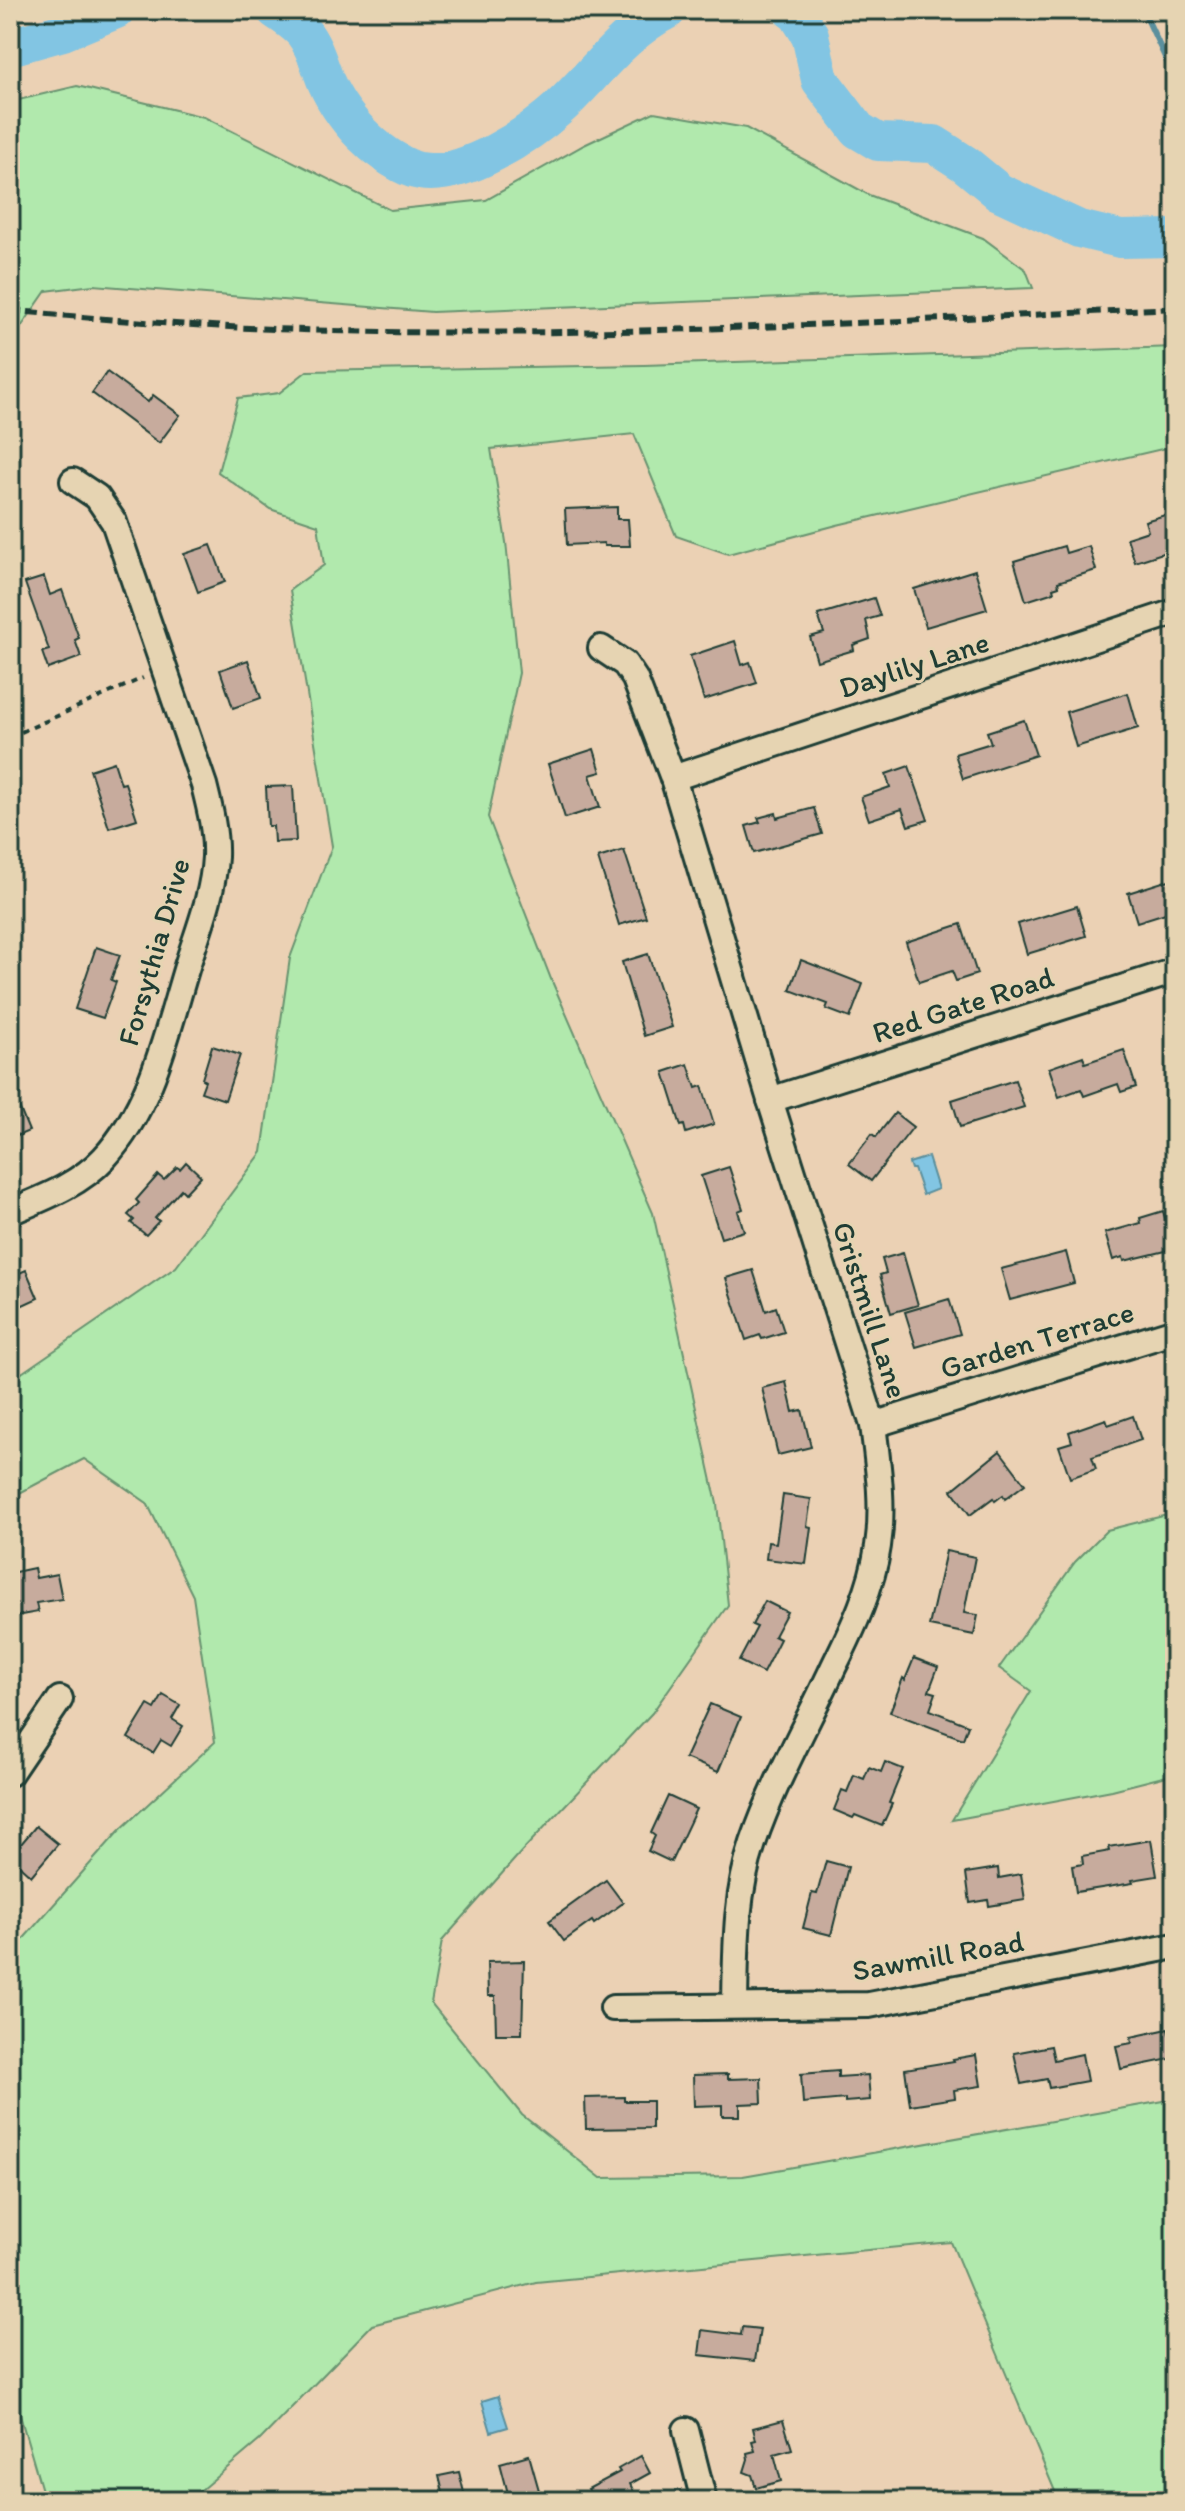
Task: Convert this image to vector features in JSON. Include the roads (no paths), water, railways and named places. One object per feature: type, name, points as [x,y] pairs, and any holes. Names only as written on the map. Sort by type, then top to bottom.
[{"type":"street","name":"Forsythia Drive","points":[[10,1212],[78,1180],[102,1160],[130,1127],[162,1050],[208,901],[215,855],[211,813],[193,752],[114,522],[97,497],[73,481]]},
{"type":"street","name":"Daylily Lane","points":[[673,778],[1175,612]]},
{"type":"street","name":"Gristmill Lane","points":[[601,648],[625,664],[635,679],[673,778],[770,1100],[873,1425],[881,1512],[878,1547],[857,1618],[753,1843],[741,1887],[736,1923],[735,2005]]},
{"type":"street","name":"Red Gate Road","points":[[770,1100],[1175,971]]},
{"type":"street","name":"Garden Terrace","points":[[873,1425],[1175,1331]]},
{"type":"street","points":[[10,1773],[60,1699]]},
{"type":"street","name":"Sawmill Road","points":[[613,2008],[869,2005],[1175,1946]]},
{"type":"street","points":[[686,2430],[704,2501]]},
{"type":"water","points":[[928,1157],[938,1189],[923,1195],[909,1163]]},
{"type":"water","points":[[498,2396],[508,2427],[491,2432],[482,2401]]},
{"type":"waterway","points":[[10,47],[63,32],[116,10]]},
{"type":"waterway","points":[[275,10],[303,32],[334,98],[362,134],[385,154],[407,167],[437,172],[475,162],[531,130],[560,107],[637,30],[668,10]]},
{"type":"waterway","points":[[791,10],[810,35],[820,80],[858,130],[878,142],[934,144],[999,192],[1079,229],[1120,239],[1175,238]]},
{"type":"waterway","points":[[1143,10],[1175,79]]},
{"type":"railway","points":[[10,310],[156,323],[447,333],[738,328],[1175,308]]}]
